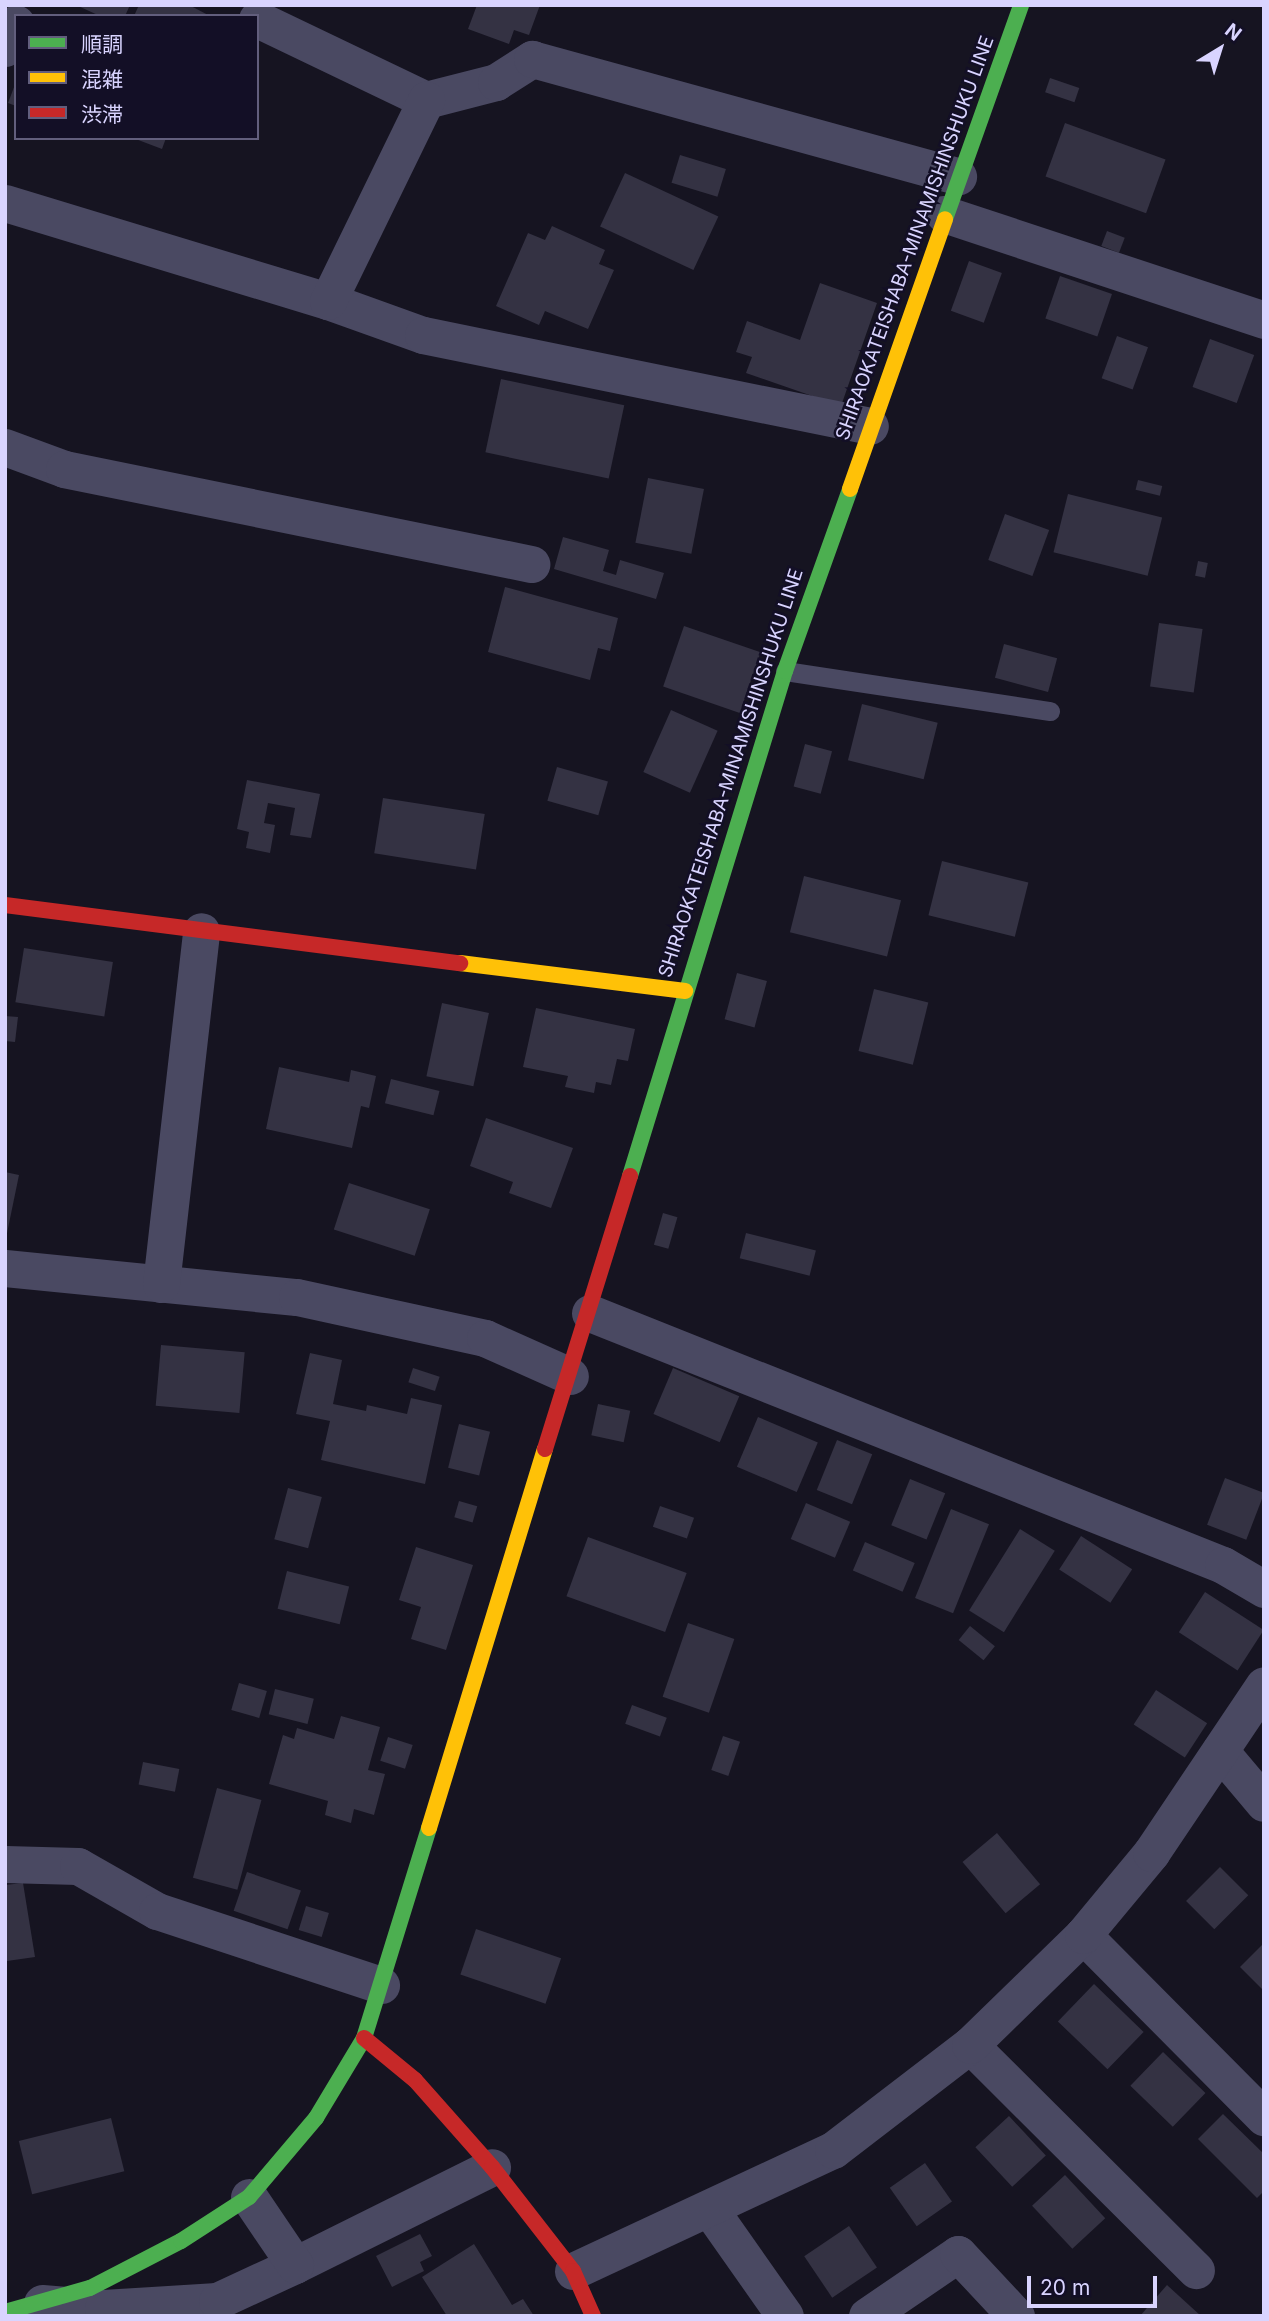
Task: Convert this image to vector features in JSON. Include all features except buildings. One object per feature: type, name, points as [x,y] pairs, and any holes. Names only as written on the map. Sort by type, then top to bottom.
[{"type":"street","points":[[230,5],[247,14]]},
{"type":"street","name":"SHIRAOKATEISHABA-MINAMISHINSHUKU LINE","points":[[5,905],[684,991],[785,671],[944,214],[1021,5]]},
{"type":"street","points":[[259,20],[426,100],[496,82],[531,59],[958,176]]},
{"type":"street","points":[[5,48],[14,28]]},
{"type":"street","points":[[328,301],[426,100]]},
{"type":"street","points":[[5,203],[328,301],[424,335],[870,426]]},
{"type":"street","points":[[944,214],[1264,320]]},
{"type":"street","points":[[5,447],[64,469],[531,564]]},
{"type":"street","points":[[161,1284],[201,931]]},
{"type":"street","points":[[5,2312],[90,2288],[181,2241],[248,2197],[316,2118],[364,2038],[590,1313],[684,991]]},
{"type":"street","points":[[5,1268],[297,1297],[485,1338],[570,1376]]},
{"type":"street","points":[[590,1313],[1223,1565],[1264,1589]]},
{"type":"street","points":[[573,2272],[833,2150],[970,2045],[1083,1935],[1151,1853],[1264,1685]]},
{"type":"street","points":[[1220,1751],[1264,1803]]},
{"type":"street","points":[[5,1864],[78,1866],[157,1911],[380,1985]]},
{"type":"street","points":[[1083,1935],[1264,2117]]},
{"type":"street","points":[[364,2038],[415,2080],[492,2167],[573,2272],[593,2316]]},
{"type":"street","points":[[970,2045],[1196,2270]]},
{"type":"street","points":[[41,2303],[103,2308],[217,2301],[492,2167]]},
{"type":"street","points":[[248,2197],[295,2265]]},
{"type":"street","points":[[709,2208],[785,2316]]},
{"type":"street","points":[[867,2316],[958,2254],[1016,2316]]},
{"type":"lane","points":[[785,671],[1050,711]]},
{"type":"traffic: fast","points":[[945,219],[1021,5]]},
{"type":"traffic: fast","points":[[630,1176],[785,671],[850,489]]},
{"type":"traffic: fast","points":[[5,2312],[90,2288],[181,2241],[249,2197],[316,2118],[364,2038],[429,1828]]},
{"type":"traffic: slow","points":[[850,489],[945,219]]},
{"type":"traffic: slow","points":[[460,963],[685,991]]},
{"type":"traffic: slow","points":[[429,1828],[545,1449]]},
{"type":"traffic: jam","points":[[5,905],[460,963]]},
{"type":"traffic: jam","points":[[545,1449],[630,1176]]},
{"type":"traffic: jam","points":[[364,2038],[415,2080],[492,2167],[573,2271],[593,2316]]}]
